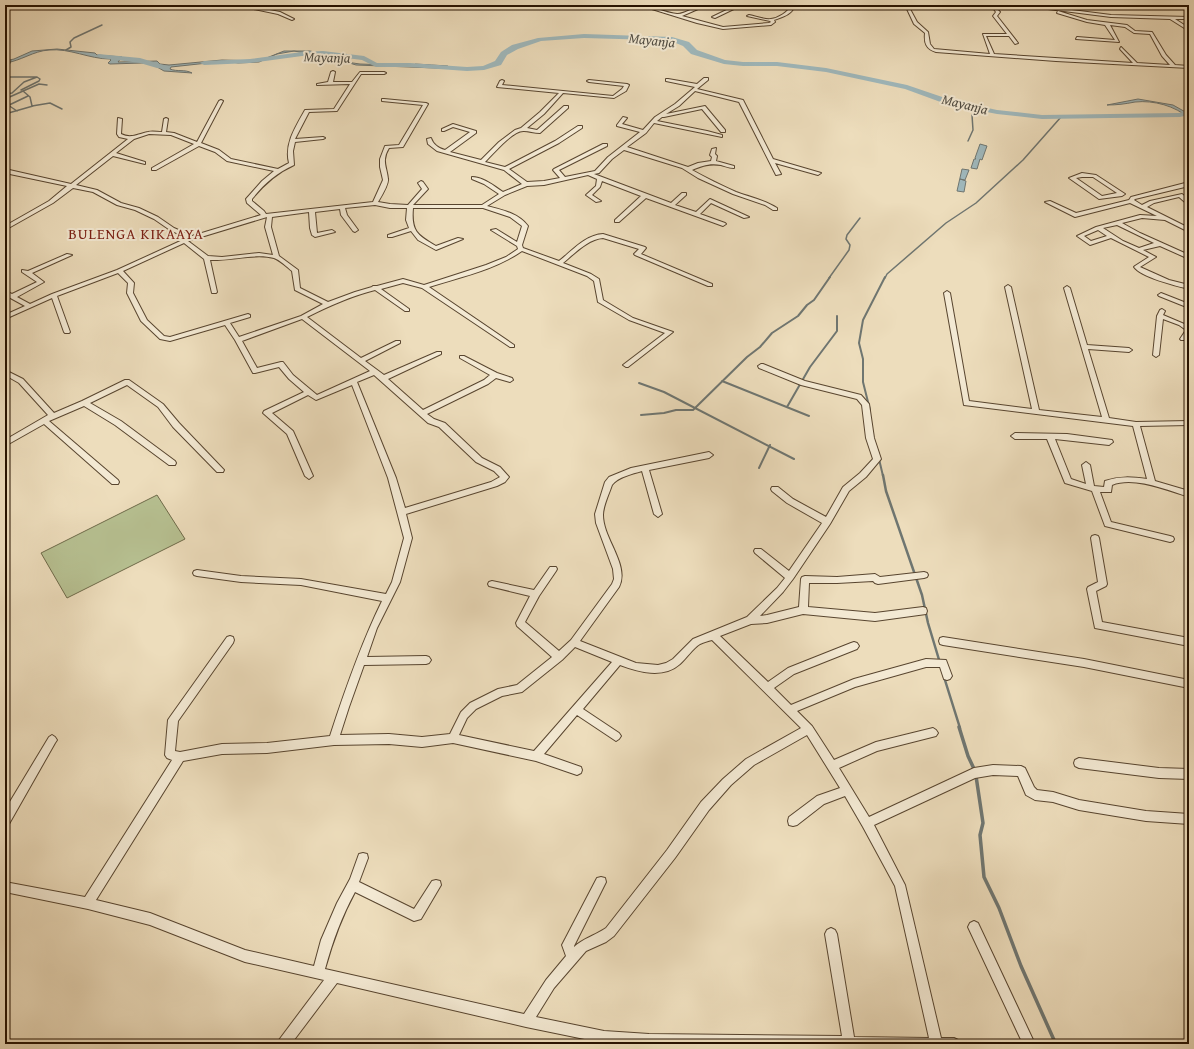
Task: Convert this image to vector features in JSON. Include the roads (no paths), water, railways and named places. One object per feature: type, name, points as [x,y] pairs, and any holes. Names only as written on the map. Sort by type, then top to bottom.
[{"type":"street","points":[[246,5],[245,6],[279,13],[292,20]]},
{"type":"street","points":[[641,5],[726,28],[770,24],[773,22],[771,20]]},
{"type":"street","points":[[673,8],[683,5]]},
{"type":"street","points":[[680,16],[705,5]]},
{"type":"street","points":[[714,17],[740,5]]},
{"type":"street","points":[[750,16],[771,20],[788,13],[792,10],[793,5]]},
{"type":"street","points":[[877,5],[892,5]]},
{"type":"street","points":[[904,5],[910,10],[916,23],[927,33],[927,44],[932,50],[993,56],[1189,67]]},
{"type":"street","points":[[960,5],[995,8],[1048,8],[1111,16],[1189,18]]},
{"type":"street","points":[[995,8],[998,12],[995,16],[1016,43]]},
{"type":"street","points":[[1048,8],[1075,18],[1126,26],[1134,32],[1151,33],[1164,56],[1175,67]]},
{"type":"street","points":[[1170,18],[1189,30]]},
{"type":"street","points":[[1077,38],[1118,41],[1107,24]]},
{"type":"street","points":[[993,56],[984,35],[1009,35]]},
{"type":"street","points":[[1121,48],[1136,64]]},
{"type":"street","points":[[330,84],[333,72]]},
{"type":"street","points":[[276,257],[268,227],[267,216],[252,205],[249,202],[249,199],[263,182],[277,170],[292,164],[289,158],[293,141],[307,111],[335,110],[360,73],[384,73]]},
{"type":"street","points":[[668,80],[741,101],[778,174]]},
{"type":"street","points":[[483,206],[503,194],[526,184],[544,183],[597,172],[610,158],[644,132],[656,120],[706,80]]},
{"type":"street","points":[[502,81],[500,86],[614,97],[624,90],[627,85],[590,81]]},
{"type":"street","points":[[319,84],[352,83]]},
{"type":"street","points":[[528,89],[531,84]]},
{"type":"street","points":[[482,162],[507,137],[524,129],[562,92]]},
{"type":"street","points":[[375,203],[386,180],[381,165],[384,151],[387,147],[401,146],[426,104],[384,100]]},
{"type":"street","points":[[154,169],[198,144],[221,101]]},
{"type":"street","points":[[524,129],[538,132],[566,107]]},
{"type":"street","points":[[703,107],[721,133],[707,132],[656,120],[703,107]]},
{"type":"street","points":[[625,118],[620,125],[644,132]]},
{"type":"street","points":[[120,119],[119,134],[121,136],[132,138]]},
{"type":"street","points":[[164,132],[166,119]]},
{"type":"street","points":[[444,130],[453,125],[474,132],[446,152]]},
{"type":"street","points":[[506,169],[557,142],[580,127]]},
{"type":"street","points":[[5,228],[51,202],[69,186],[132,138],[149,133],[164,132],[177,135],[217,152],[229,160],[277,170]]},
{"type":"street","points":[[293,141],[323,138]]},
{"type":"street","points":[[429,139],[432,146],[446,152],[506,169],[526,184]]},
{"type":"street","points":[[563,178],[556,170],[605,145]]},
{"type":"street","points":[[624,148],[652,155],[688,169],[700,176],[735,192],[767,204],[775,209]]},
{"type":"street","points":[[713,163],[717,156],[712,156],[714,149]]},
{"type":"street","points":[[112,154],[143,163]]},
{"type":"street","points":[[771,160],[818,173]]},
{"type":"street","points":[[688,169],[699,165],[713,163],[724,163],[732,167]]},
{"type":"street","points":[[5,171],[94,191],[119,204],[137,209],[156,218],[172,229],[185,234],[190,238]]},
{"type":"street","points":[[589,174],[723,224]]},
{"type":"street","points":[[1082,175],[1094,176],[1100,180],[1122,194],[1101,198],[1072,178],[1082,175]]},
{"type":"street","points":[[474,178],[486,183],[503,194]]},
{"type":"street","points":[[598,201],[589,195],[598,186],[600,178]]},
{"type":"street","points":[[421,183],[425,189],[410,206],[409,220],[412,229],[420,239],[436,248],[460,239]]},
{"type":"street","points":[[1048,202],[1075,215],[1189,184]]},
{"type":"street","points":[[672,205],[684,194]]},
{"type":"street","points":[[1142,207],[1152,202],[1180,195],[1189,204]]},
{"type":"street","points":[[618,221],[645,196]]},
{"type":"street","points":[[697,214],[710,201],[746,217]]},
{"type":"street","points":[[1131,201],[1189,230]]},
{"type":"street","points":[[5,317],[54,295],[119,271],[190,238],[267,216],[375,203],[390,206],[483,206],[511,216],[524,223],[525,226],[520,247],[508,258],[424,287]]},
{"type":"street","points":[[342,206],[344,215],[355,230]]},
{"type":"street","points":[[312,211],[315,235],[332,232]]},
{"type":"street","points":[[1111,236],[1090,243],[1080,236],[1098,228],[1142,216],[1168,219]]},
{"type":"street","points":[[1118,223],[1138,234],[1189,257]]},
{"type":"street","points":[[1098,228],[1153,257],[1136,267],[1139,270],[1189,287]]},
{"type":"street","points":[[390,236],[412,229]]},
{"type":"street","points":[[494,230],[520,247],[589,275],[597,280],[600,301],[631,318],[670,332],[626,365]]},
{"type":"street","points":[[559,264],[599,235],[643,248],[637,254],[710,285]]},
{"type":"street","points":[[184,241],[207,258],[222,259],[259,255],[276,257],[295,270],[297,289],[328,304]]},
{"type":"street","points":[[1139,250],[1161,244]]},
{"type":"street","points":[[12,297],[41,282],[26,272],[69,255]]},
{"type":"street","points":[[207,258],[214,292]]},
{"type":"street","points":[[119,271],[131,284],[130,293],[144,321],[162,338],[170,339],[248,316]]},
{"type":"street","points":[[1179,284],[1189,278]]},
{"type":"street","points":[[238,340],[303,317],[328,304],[375,287],[403,281],[424,287],[512,346]]},
{"type":"street","points":[[375,287],[407,310]]},
{"type":"street","points":[[1008,287],[1036,412]]},
{"type":"street","points":[[1067,288],[1106,420]]},
{"type":"street","points":[[5,293],[30,306]]},
{"type":"street","points":[[947,293],[966,403],[1136,424],[1189,423]]},
{"type":"street","points":[[54,295],[67,332]]},
{"type":"street","points":[[1161,295],[1189,306]]},
{"type":"street","points":[[1156,355],[1161,314],[1181,324],[1189,330],[1183,339]]},
{"type":"street","points":[[303,317],[383,378],[431,420],[442,425],[479,460],[497,469],[505,477],[494,484],[402,512]]},
{"type":"street","points":[[226,322],[255,371],[281,364],[291,377],[316,398],[374,372]]},
{"type":"street","points":[[360,361],[398,342]]},
{"type":"street","points":[[1084,347],[1129,350]]},
{"type":"street","points":[[383,378],[439,354]]},
{"type":"street","points":[[462,357],[495,375],[510,380]]},
{"type":"street","points":[[750,620],[780,590],[790,577],[827,522],[846,489],[864,475],[877,459],[870,438],[865,404],[859,397],[801,382],[761,366]]},
{"type":"street","points":[[5,372],[21,381],[53,416]]},
{"type":"street","points":[[423,413],[486,382],[495,375]]},
{"type":"street","points":[[5,443],[53,416],[127,382],[159,404],[171,416],[176,425],[220,470]]},
{"type":"street","points":[[334,740],[344,707],[373,628],[396,582],[408,538],[392,478],[354,382]]},
{"type":"street","points":[[309,392],[267,413],[290,433],[310,476]]},
{"type":"street","points":[[84,403],[118,423],[172,464]]},
{"type":"street","points":[[44,421],[115,482]]},
{"type":"street","points":[[1136,424],[1152,483]]},
{"type":"street","points":[[1015,436],[1067,437],[1109,442]]},
{"type":"street","points":[[1050,437],[1068,481],[1093,489],[1108,490],[1108,483],[1119,480],[1152,483],[1171,486],[1189,494]]},
{"type":"street","points":[[453,738],[464,715],[472,706],[501,692],[518,689],[559,657],[574,642],[616,585],[618,579],[617,569],[600,523],[599,514],[608,484],[612,479],[645,468],[709,455]]},
{"type":"street","points":[[1086,465],[1093,489],[1108,524],[1170,539]]},
{"type":"street","points":[[645,468],[658,514]]},
{"type":"street","points":[[775,489],[790,501],[827,522]]},
{"type":"street","points":[[1095,538],[1103,584],[1091,589],[1098,625],[1189,642]]},
{"type":"street","points":[[758,551],[790,577]]},
{"type":"street","points":[[553,569],[536,594],[520,623],[559,657]]},
{"type":"street","points":[[197,573],[248,579],[301,582],[388,598]]},
{"type":"street","points":[[803,610],[805,579],[837,580],[875,577],[878,581],[919,575]]},
{"type":"street","points":[[492,584],[536,594]]},
{"type":"street","points":[[574,642],[636,667],[658,669],[668,667],[676,662],[696,642],[750,620],[767,619],[803,610],[875,616],[923,611]]},
{"type":"street","points":[[713,635],[809,729],[847,790],[900,885],[936,1043]]},
{"type":"street","points":[[230,640],[173,720],[170,755],[180,757],[222,749],[267,748],[334,740],[389,739],[422,742],[453,738],[536,756],[578,770]]},
{"type":"street","points":[[943,641],[1084,663],[1189,684]]},
{"type":"street","points":[[767,688],[791,671],[854,646]]},
{"type":"street","points":[[361,661],[426,660]]},
{"type":"street","points":[[536,756],[620,660]]},
{"type":"street","points":[[790,710],[854,683],[926,663],[941,663],[947,676]]},
{"type":"street","points":[[577,710],[616,736]]},
{"type":"street","points":[[526,1021],[550,984],[582,947],[602,938],[610,932],[671,854],[704,806],[727,782],[750,762],[809,729]]},
{"type":"street","points":[[832,766],[876,747],[933,733]]},
{"type":"street","points":[[5,820],[52,740]]},
{"type":"street","points":[[88,904],[180,757]]},
{"type":"street","points":[[1079,763],[1159,773],[1189,774]]},
{"type":"street","points":[[866,823],[976,773],[993,770],[1018,770],[1024,774],[1030,791],[1036,795],[1053,797],[1079,805],[1146,816],[1189,819]]},
{"type":"street","points":[[793,821],[821,800],[847,790]]},
{"type":"street","points":[[318,973],[327,940],[353,885],[363,858]]},
{"type":"street","points":[[572,958],[568,945],[600,882]]},
{"type":"street","points":[[353,885],[414,915],[417,915],[436,885]]},
{"type":"street","points":[[5,887],[88,904],[150,919],[245,956],[526,1021],[604,1037],[649,1040],[769,1043],[954,1044]]},
{"type":"street","points":[[974,927],[1029,1044]]},
{"type":"street","points":[[831,934],[849,1044]]},
{"type":"street","points":[[283,1044],[334,977]]},
{"type":"water","points":[[57,49],[122,57],[118,62],[157,61],[160,64],[169,65],[222,60],[259,61],[284,51],[294,51],[277,54],[259,62],[238,63],[226,61],[171,67],[170,69],[192,73],[164,71],[152,64],[110,64],[108,63],[111,60],[110,59],[102,59],[57,50],[38,52],[5,63],[5,61],[14,59],[32,51]]},
{"type":"water","points":[[294,51],[310,51],[330,56],[345,57],[346,61],[337,59]]},
{"type":"water","points":[[348,62],[360,64],[417,66],[415,64],[440,65],[462,69],[356,65]]},
{"type":"water","points":[[1138,99],[1173,105],[1189,114],[1189,118],[1171,107],[1157,103],[1135,102],[1107,105]]},
{"type":"water","points":[[980,144],[987,146],[982,160],[980,159],[977,169],[971,168],[974,159],[976,159],[975,158]]},
{"type":"water","points":[[962,169],[969,170],[965,180],[960,179],[966,181],[964,192],[957,191]]},
{"type":"waterway","points":[[5,12],[9,10]]},
{"type":"waterway","points":[[66,50],[71,47],[70,42],[74,38],[102,25]]},
{"type":"waterway","name":"Mayanja","points":[[204,63],[250,61],[302,54],[323,53],[364,58],[376,65],[410,65],[467,69],[484,68],[498,63],[504,54],[515,47],[540,39],[584,36],[654,38],[672,39],[686,44],[694,52],[724,62],[743,64],[777,64],[826,70],[907,87],[949,102],[997,112],[1042,117],[1180,115],[1189,112]]},
{"type":"waterway","name":"Mayanja","points":[[101,56],[140,60],[157,66],[166,67]]},
{"type":"waterway","points":[[5,72],[11,61]]},
{"type":"waterway","points":[[5,77],[37,77]]},
{"type":"waterway","points":[[5,94],[12,93],[24,82],[37,77]]},
{"type":"waterway","points":[[21,90],[39,81],[40,79],[37,77]]},
{"type":"waterway","points":[[23,91],[39,84],[47,85]]},
{"type":"waterway","points":[[5,99],[23,91]]},
{"type":"waterway","points":[[23,91],[30,97],[32,106],[50,103],[62,109]]},
{"type":"waterway","points":[[8,105],[28,96]]},
{"type":"waterway","points":[[8,105],[17,111]]},
{"type":"waterway","points":[[17,111],[33,106]]},
{"type":"waterway","points":[[968,141],[973,130],[972,115],[976,108]]},
{"type":"waterway","points":[[5,114],[17,111]]},
{"type":"waterway","points":[[885,278],[887,274],[946,223],[976,203],[1023,160],[1061,117]]},
{"type":"waterway","points":[[829,278],[849,250],[850,245],[846,239],[847,235],[860,218]]},
{"type":"waterway","points":[[722,381],[747,357],[760,347],[772,333],[798,316],[807,305],[814,300],[830,277]]},
{"type":"waterway","points":[[870,410],[863,382],[863,359],[859,343],[863,320],[885,277]]},
{"type":"waterway","points":[[787,407],[810,367],[837,331],[837,316]]},
{"type":"waterway","points":[[695,408],[722,381]]},
{"type":"waterway","points":[[722,381],[809,416]]},
{"type":"waterway","points":[[639,383],[664,392],[695,408]]},
{"type":"waterway","points":[[641,415],[664,413],[676,410],[693,410],[695,408]]},
{"type":"waterway","points":[[695,408],[769,446]]},
{"type":"waterway","points":[[875,444],[879,454]]},
{"type":"waterway","points":[[759,468],[769,446]]},
{"type":"waterway","points":[[769,446],[794,459]]},
{"type":"waterway","points":[[879,459],[883,476]]},
{"type":"waterway","points":[[883,475],[886,491],[922,595],[928,623],[940,663]]},
{"type":"waterway","points":[[944,677],[960,728]]},
{"type":"waterway","points":[[959,727],[968,756],[975,771]]},
{"type":"waterway","points":[[976,776],[983,823],[980,835],[984,877],[999,908],[1021,966],[1054,1040]]},
{"type":"district","name":"BULENGA KIKAAYA","points":[[136,234]]}]
